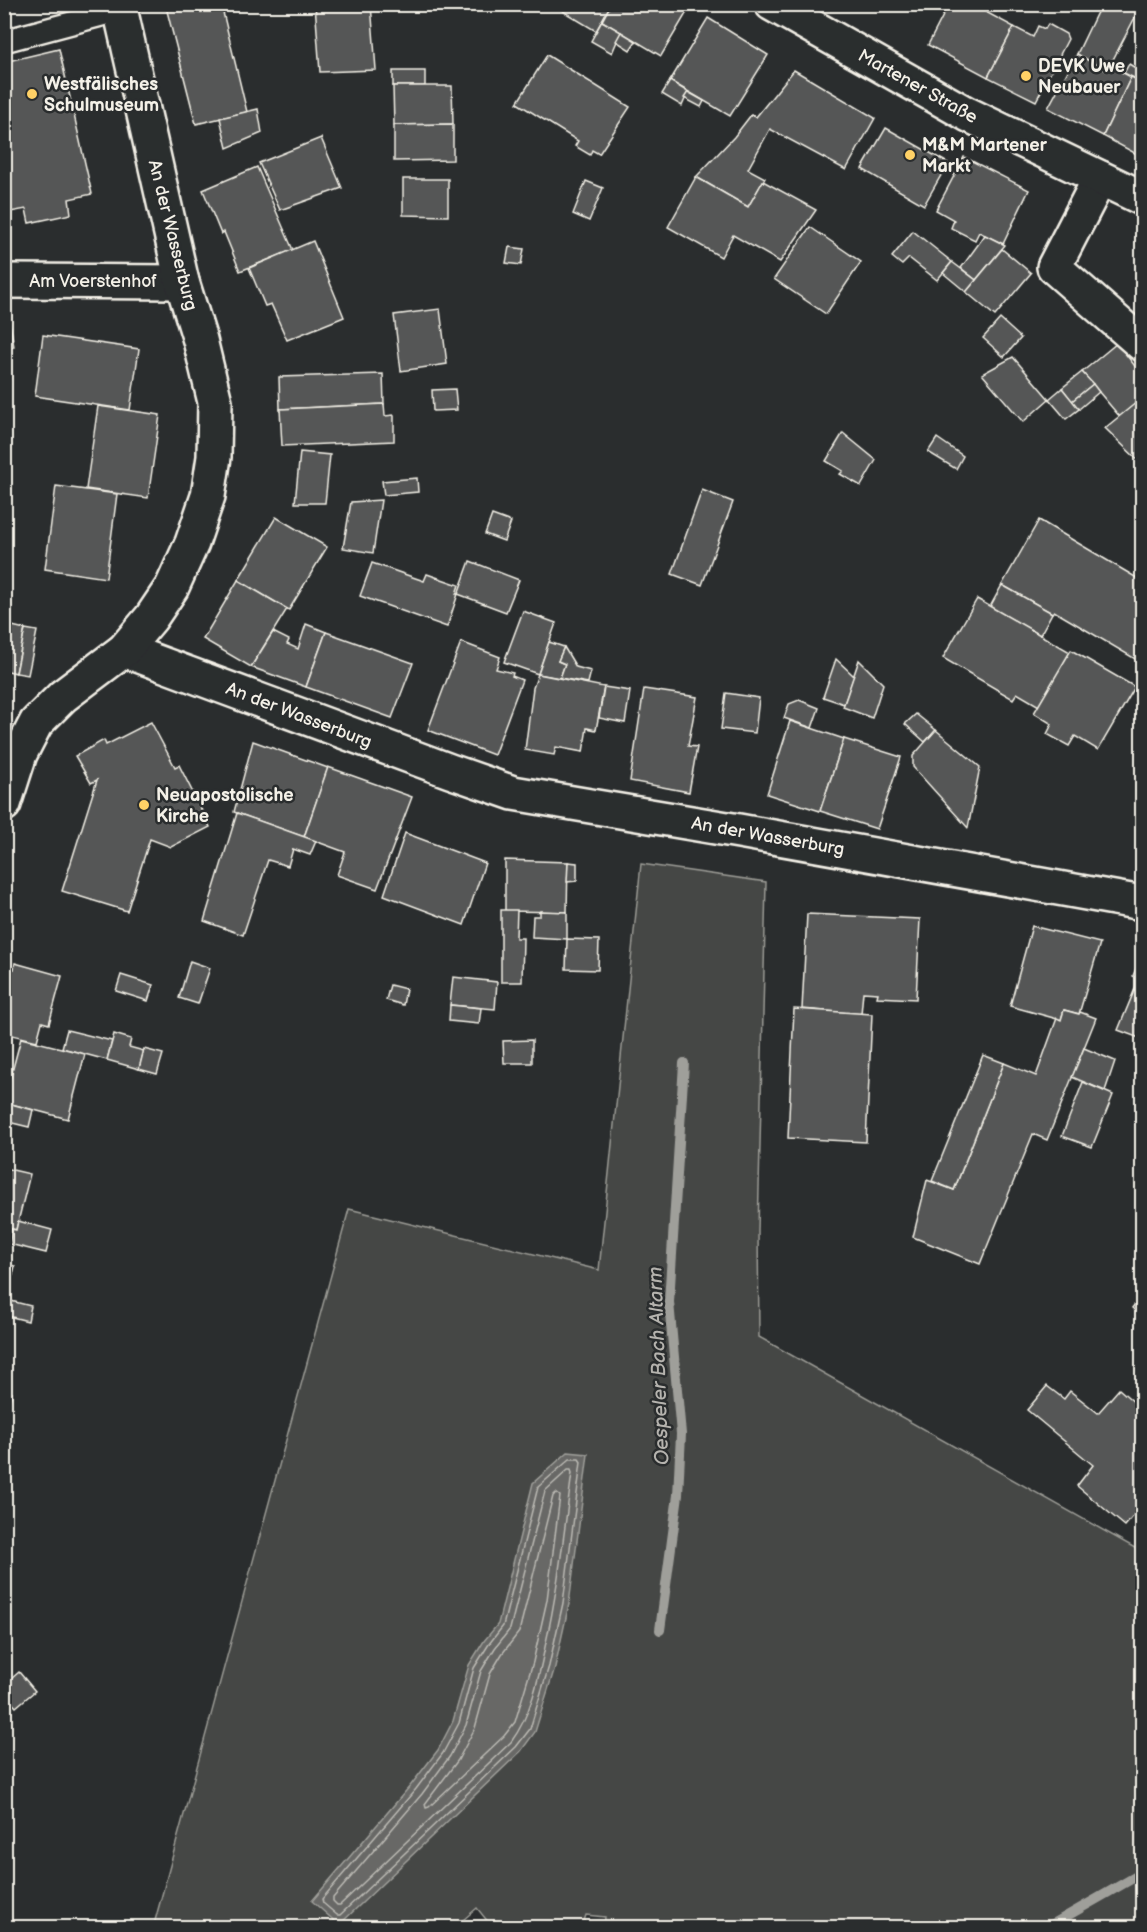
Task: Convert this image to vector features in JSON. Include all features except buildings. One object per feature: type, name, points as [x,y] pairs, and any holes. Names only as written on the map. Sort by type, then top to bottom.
[{"type":"street","name":"Martener Straße","points":[[772,4],[968,114],[1143,198]]},
{"type":"street","name":"An der Wasserburg","points":[[120,7],[182,282],[200,340],[215,402],[214,457],[208,496],[192,543],[171,587],[151,618],[124,650],[513,793],[1143,903]]},
{"type":"street","points":[[1100,178],[1054,267],[1143,344]]},
{"type":"street","name":"Am Voerstenhof","points":[[4,281],[182,282]]},
{"type":"street","points":[[4,804],[20,753],[36,723],[63,696],[124,650]]},
{"type":"lane","points":[[4,41],[120,7]]},
{"type":"shaded area","points":[[641,864],[766,882],[758,1231],[759,1337],[1142,1552],[1142,1927],[604,1928],[605,1917],[586,1915],[582,1927],[493,1928],[477,1908],[463,1920],[469,1927],[153,1928],[349,1209],[599,1270]]},
{"type":"water","points":[[568,1452],[588,1454],[569,1604],[555,1667],[535,1732],[521,1751],[339,1925],[312,1901],[438,1750],[453,1721],[469,1665],[498,1624],[533,1483]]},
{"type":"waterway","name":"Oespeler Bach Altarm","points":[[660,1630],[678,1495],[681,1434],[669,1302],[684,1063]]},
{"type":"waterway","points":[[1046,1928],[1142,1873]]},
{"type":"place","name":"DEVK Uwe Neubauer","points":[[1026,76]]},
{"type":"place","name":"Westfälisches Schulmuseum","points":[[32,94]]},
{"type":"place","name":"M&M Martener Markt","points":[[910,155]]},
{"type":"place","name":"Neuapostolische Kirche","points":[[144,805]]}]
